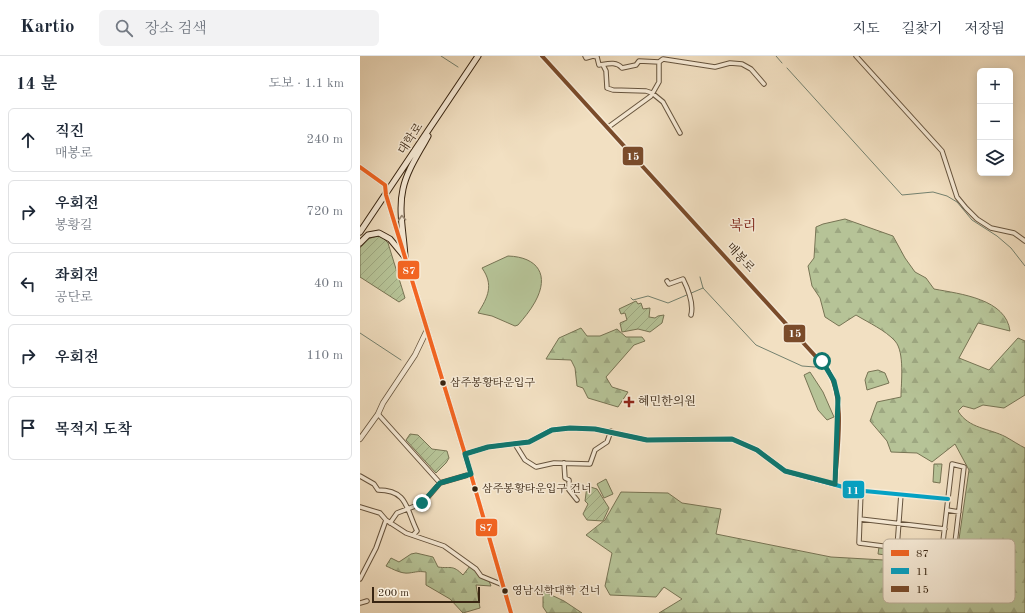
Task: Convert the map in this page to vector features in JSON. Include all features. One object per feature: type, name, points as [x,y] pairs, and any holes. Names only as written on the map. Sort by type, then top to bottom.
[{"type":"main road","name":"대학로","points":[[360,232],[478,56]]},
{"type":"main road","points":[[405,257],[401,215],[403,188],[410,168],[440,113]]},
{"type":"main road","points":[[360,243],[368,235],[379,233],[390,239],[405,257]]},
{"type":"street","name":"매봉로","points":[[542,56],[733,266],[822,361],[834,381],[838,398],[835,484]]},
{"type":"street","points":[[585,56],[586,58],[593,56],[597,57],[599,65],[603,65],[606,71],[607,88],[609,90],[646,90],[663,102],[680,134]]},
{"type":"street","points":[[683,61],[685,56]]},
{"type":"street","points":[[856,56],[942,151],[957,197],[966,208],[977,220],[991,228],[1014,233],[1025,241]]},
{"type":"street","points":[[603,65],[608,63],[626,68],[636,65],[639,61],[659,62],[663,58],[715,67],[730,63],[742,64],[751,69],[764,84]]},
{"type":"street","points":[[607,128],[651,96],[659,82],[659,62]]},
{"type":"street","points":[[360,167],[383,182],[385,185],[386,195],[471,474],[511,613]]},
{"type":"street","points":[[668,282],[683,279],[689,292],[692,310],[691,315]]},
{"type":"street","points":[[360,439],[378,414],[383,403],[415,355],[427,330]]},
{"type":"street","points":[[378,414],[440,483]]},
{"type":"street","points":[[465,454],[488,447],[529,442],[558,429],[578,428],[611,431],[647,440],[737,440],[757,450],[785,471],[861,490],[948,499]]},
{"type":"street","points":[[515,444],[525,460],[536,467],[564,463],[590,464],[594,459],[596,450],[607,442],[611,431]]},
{"type":"street","points":[[564,463],[565,478],[569,480],[569,490],[577,500]]},
{"type":"street","points":[[943,539],[952,464],[964,467],[956,539]]},
{"type":"street","points":[[360,579],[388,522],[397,513],[422,503],[440,483],[471,474]]},
{"type":"street","points":[[360,476],[374,484],[378,490],[395,492],[403,500],[417,531],[413,535]]},
{"type":"street","points":[[861,490],[859,543],[883,546]]},
{"type":"street","points":[[898,539],[901,494]]},
{"type":"street","points":[[360,507],[380,513],[388,522],[406,533],[444,546],[476,569],[481,576],[503,585]]},
{"type":"street","points":[[947,510],[959,512]]},
{"type":"street","points":[[860,519],[944,529]]},
{"type":"street","points":[[360,603],[367,601]]},
{"type":"green space","points":[[845,219],[893,236],[905,258],[915,272],[926,278],[934,289],[957,293],[981,300],[1000,312],[1007,320],[1010,331],[978,323],[959,358],[989,370],[1018,338],[1025,341],[1025,395],[1004,408],[983,405],[974,409],[963,406],[958,411],[963,417],[974,425],[1000,434],[1025,448],[1025,613],[659,613],[682,599],[664,587],[656,597],[610,595],[605,586],[612,553],[586,535],[605,520],[621,492],[668,493],[682,503],[721,509],[716,534],[831,557],[883,560],[883,603],[1015,603],[1015,539],[959,539],[969,470],[955,444],[932,462],[917,453],[891,452],[887,441],[870,421],[877,402],[901,397],[902,368],[900,352],[895,341],[887,333],[856,315],[839,326],[825,317],[820,298],[812,286],[808,266],[814,258],[816,227]]},
{"type":"green space","points":[[377,236],[382,237],[388,243],[405,298],[399,302],[360,277],[360,248],[368,239]]},
{"type":"green space","points":[[508,256],[518,257],[534,264],[541,276],[541,284],[535,302],[518,325],[515,326],[492,316],[478,313],[485,302],[489,285],[486,274],[482,268]]},
{"type":"green space","points":[[636,301],[638,304],[641,303],[643,309],[650,308],[649,317],[655,318],[664,315],[662,323],[650,332],[638,329],[622,332],[620,323],[627,320],[625,313],[621,314],[619,309]]},
{"type":"green space","points":[[581,328],[587,336],[600,336],[617,329],[626,337],[642,337],[645,341],[634,345],[606,377],[612,387],[628,392],[618,407],[588,398],[583,388],[577,386],[575,368],[571,360],[546,359],[559,338]]},
{"type":"green space","points":[[878,370],[885,373],[889,383],[867,390],[865,380],[868,372]]},
{"type":"green space","points":[[810,372],[823,392],[834,417],[827,420],[818,410],[804,375]]},
{"type":"green space","points":[[410,434],[418,435],[432,449],[447,451],[449,458],[436,473],[406,440]]},
{"type":"green space","points":[[934,464],[942,464],[940,483],[933,482]]},
{"type":"green space","points":[[606,479],[613,494],[604,498],[597,484]]},
{"type":"green space","points":[[587,486],[597,489],[609,508],[603,521],[587,520],[583,514],[588,504],[585,501]]},
{"type":"green space","points":[[879,547],[883,548],[883,555],[878,554]]},
{"type":"green space","points":[[416,553],[433,557],[438,567],[454,568],[463,575],[470,566],[489,581],[491,586],[476,585],[480,608],[463,613],[450,599],[426,585],[426,572],[403,573],[386,566],[391,558],[399,562],[411,554]]},
{"type":"green space","points":[[543,591],[564,601],[582,613],[547,613],[543,607]]},
{"type":"waterway","points":[[441,56],[458,67]]},
{"type":"waterway","points":[[776,56],[782,63]]},
{"type":"waterway","points":[[787,68],[902,195],[933,192],[947,196],[957,202],[972,220],[997,236],[1011,248],[1025,266]]},
{"type":"waterway","points":[[700,277],[703,288],[756,345],[802,366],[815,367],[820,365]]},
{"type":"waterway","points":[[631,298],[633,300],[648,296],[668,303],[703,288]]},
{"type":"waterway","points":[[360,333],[401,360]]},
{"type":"transit line","name":"15","points":[[542,56],[828,370],[834,382],[839,410],[835,484]]},
{"type":"transit line","name":"87","points":[[360,167],[385,185],[386,195],[465,454],[511,613]]},
{"type":"transit line","name":"11","points":[[465,454],[488,447],[529,442],[551,430],[570,428],[595,429],[647,440],[732,439],[757,450],[785,471],[854,490],[948,499]]},
{"type":"place","name":"삼주봉황타운입구","points":[[443,383]]},
{"type":"place","name":"혜민한의원","points":[[629,402]]},
{"type":"place","name":"삼주봉황타운입구 건너","points":[[475,489]]},
{"type":"place","name":"영남신학대학 건너","points":[[505,591]]},
{"type":"district","name":"북리","points":[[743,226]]},
{"type":"route","points":[[422,503],[440,483],[471,474],[465,454],[488,447],[529,442],[546,432],[570,428],[617,432],[647,440],[737,440],[757,450],[785,471],[835,484],[838,436],[838,398],[834,381],[822,361]]}]
